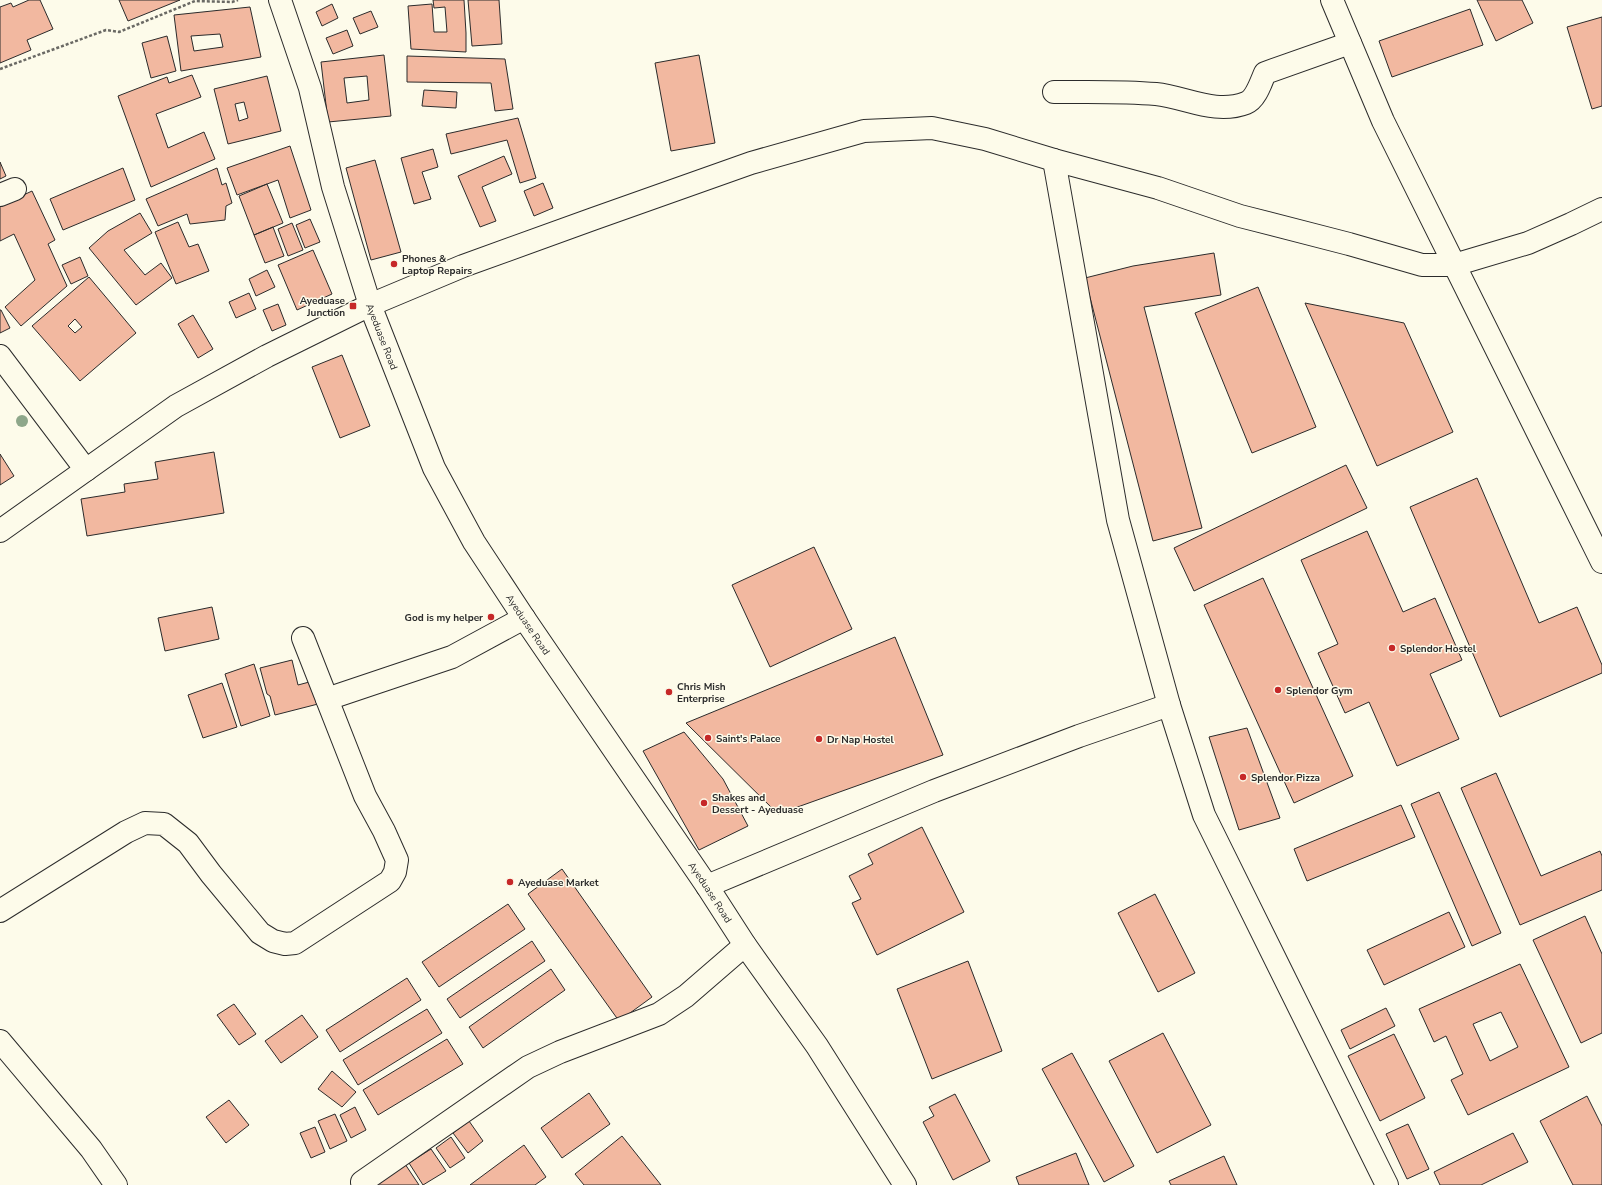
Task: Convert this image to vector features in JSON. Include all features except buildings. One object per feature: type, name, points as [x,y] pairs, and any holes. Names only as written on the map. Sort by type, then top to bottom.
[{"type":"street","name":"Ayeduase Road","points":[[280,0],[310,88],[333,187],[370,305],[434,468],[474,542],[524,618],[707,886],[745,945],[817,1046],[900,1183]]},
{"type":"street","points":[[1332,0],[1383,121],[1602,562]]},
{"type":"street","points":[[1054,92],[1156,94],[1208,106],[1232,107],[1248,102],[1258,88],[1265,72],[1350,43]]},
{"type":"street","points":[[0,531],[176,406],[267,356],[370,305],[463,266],[607,214],[751,163],[864,130],[932,128],[985,139],[1054,160],[1158,188],[1240,216],[1349,244],[1422,266],[1454,265],[1528,243],[1602,209]]},
{"type":"street","points":[[1054,160],[1118,520],[1169,705],[1204,814],[1387,1185]]},
{"type":"street","points":[[0,356],[86,470]]},
{"type":"street","points":[[327,699],[452,657],[524,618]]},
{"type":"street","points":[[0,911],[126,832],[145,823],[164,824],[188,843],[211,874],[260,933],[273,941],[285,944],[295,943],[302,939],[390,881],[396,868],[397,860],[384,831],[365,796],[303,638]]},
{"type":"street","points":[[707,886],[934,791],[1079,736],[1169,705]]},
{"type":"street","points":[[362,1182],[528,1067],[560,1052],[659,1014],[686,996],[745,945]]},
{"type":"street","points":[[0,1041],[91,1149],[116,1185]]},
{"type":"path","points":[[0,69],[106,30],[119,32],[195,1],[232,2],[238,0]]},
{"type":"place","name":"Phones & Laptop Repairs","points":[[394,264]]},
{"type":"place","name":"Ayeduase Junction","points":[[353,306]]},
{"type":"place","name":"God is my helper","points":[[491,617]]},
{"type":"place","name":"Splendor Hostel","points":[[1392,648]]},
{"type":"place","name":"Splendor Gym","points":[[1278,690]]},
{"type":"place","name":"Chris Mish Enterprise","points":[[669,692]]},
{"type":"place","name":"Saint's Palace","points":[[708,738]]},
{"type":"place","name":"Dr Nap Hostel","points":[[819,739]]},
{"type":"place","name":"Splendor Pizza","points":[[1243,777]]},
{"type":"place","name":"Shakes and Dessert - Ayeduase","points":[[704,803]]},
{"type":"place","name":"Ayeduase Market","points":[[510,882]]}]
